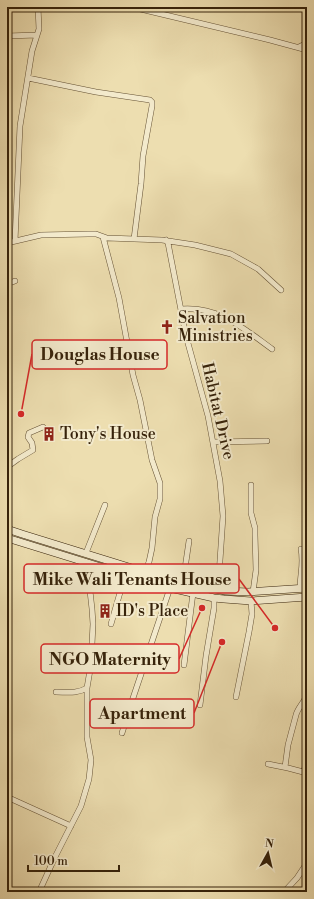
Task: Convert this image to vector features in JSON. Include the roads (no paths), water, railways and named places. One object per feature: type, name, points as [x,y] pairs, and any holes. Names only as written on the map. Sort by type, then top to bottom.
[{"type":"main road","points":[[7,528],[145,572],[218,590],[253,592],[304,588]]},
{"type":"main road","points":[[8,540],[170,588],[214,598],[251,600],[307,597]]},
{"type":"street","points":[[15,241],[20,126],[32,51],[40,29],[38,7]]},
{"type":"street","points":[[132,7],[307,50]]},
{"type":"street","points":[[7,36],[37,35]]},
{"type":"street","points":[[299,47],[307,43]]},
{"type":"street","points":[[28,78],[96,92],[150,100],[152,102],[143,156],[134,239]]},
{"type":"street","points":[[7,243],[41,235],[55,234],[96,234],[107,238],[117,239],[166,240],[195,245],[231,254],[258,269],[281,290]]},
{"type":"street","points":[[103,237],[119,298],[131,363],[146,425],[152,460],[160,483],[160,499],[152,548],[145,572]]},
{"type":"street","name":"Habitat Drive","points":[[166,240],[168,243],[186,336],[208,416],[220,481],[223,516],[218,590]]},
{"type":"street","points":[[7,284],[15,281]]},
{"type":"street","points":[[181,309],[199,309],[218,314],[241,326],[272,349]]},
{"type":"street","points":[[69,359],[131,363]]},
{"type":"street","points":[[7,467],[33,450],[28,434],[43,427]]},
{"type":"street","points":[[213,442],[267,441]]},
{"type":"street","points":[[250,485],[251,513],[255,528],[256,546],[256,570],[253,592]]},
{"type":"street","points":[[86,553],[105,505]]},
{"type":"street","points":[[183,582],[189,541]]},
{"type":"street","points":[[301,549],[303,564],[301,577],[304,588]]},
{"type":"street","points":[[39,892],[55,856],[81,806],[89,779],[91,760],[87,737],[87,688],[91,664],[93,624],[90,591],[98,567]]},
{"type":"street","points":[[111,624],[125,575]]},
{"type":"street","points":[[122,733],[170,588]]},
{"type":"street","points":[[184,665],[193,593]]},
{"type":"street","points":[[200,704],[214,608],[214,598]]},
{"type":"street","points":[[236,697],[252,614],[251,600]]},
{"type":"street","points":[[56,692],[73,693],[83,691],[87,688]]},
{"type":"street","points":[[285,767],[288,745],[297,710],[301,706],[307,694]]},
{"type":"street","points":[[268,764],[306,772],[307,756]]},
{"type":"street","points":[[7,798],[71,826]]},
{"type":"street","points":[[284,892],[298,878],[307,863]]},
{"type":"place","name":"Salvation Ministries","points":[[167,327]]},
{"type":"place","name":"Douglas House","points":[[21,414]]},
{"type":"place","name":"Tony's House","points":[[49,434]]},
{"type":"place","name":"NGO Maternity","points":[[202,608]]},
{"type":"place","name":"ID's Place","points":[[105,611]]},
{"type":"place","name":"Mike Wali Tenants House","points":[[275,628]]},
{"type":"place","name":"Apartment","points":[[222,642]]}]
